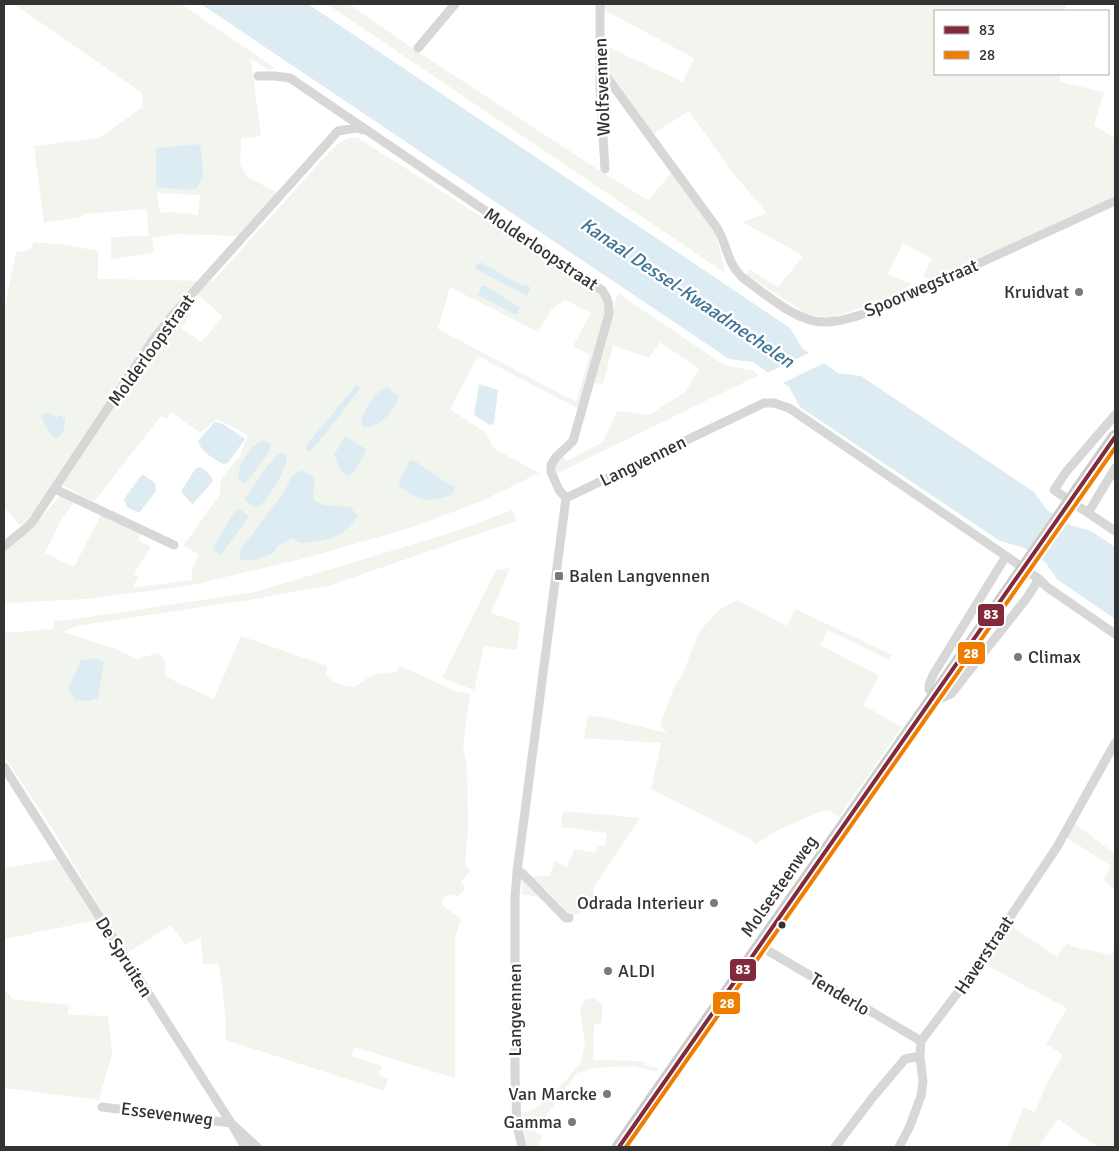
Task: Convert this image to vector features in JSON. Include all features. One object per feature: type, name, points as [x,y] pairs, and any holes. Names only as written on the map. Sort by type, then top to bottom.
[{"type":"main road","name":"Molsesteenweg","points":[[619,1147],[1115,437]]},
{"type":"street","points":[[418,48],[455,4]]},
{"type":"street","name":"Wolfsvennen","points":[[600,4],[600,88],[605,170]]},
{"type":"street","name":"Spoorwegstraat","points":[[600,68],[720,232],[734,269],[742,277],[798,315],[817,321],[827,322],[854,317],[888,305],[1115,201]]},
{"type":"street","name":"Molderloopstraat","points":[[258,76],[290,78],[602,290],[609,302],[609,314],[573,441],[556,457],[551,465],[551,472],[559,490],[566,498]]},
{"type":"street","points":[[338,130],[342,125],[341,113]]},
{"type":"street","points":[[338,130],[356,128],[365,130]]},
{"type":"street","name":"Molderloopstraat","points":[[4,546],[33,521],[148,348],[172,317],[338,130]]},
{"type":"street","name":"Langvennen","points":[[522,1147],[517,1118],[514,1076],[514,918],[517,872],[566,498],[764,402],[774,403],[789,408],[1006,556],[1115,634]]},
{"type":"street","points":[[1115,415],[1066,472],[1054,490],[1115,531]]},
{"type":"street","points":[[1088,513],[1115,468]]},
{"type":"street","points":[[55,489],[174,545]]},
{"type":"street","points":[[1006,556],[933,675],[929,685],[930,690],[935,695],[942,698],[951,694],[1026,599],[1039,579]]},
{"type":"street","name":"Haverstraat","points":[[921,1041],[974,971],[1057,847],[1115,743]]},
{"type":"street","name":"De Spruiten","points":[[4,767],[245,1147]]},
{"type":"street","points":[[517,872],[522,873],[566,918],[569,918]]},
{"type":"street","name":"Tenderlo","points":[[760,946],[921,1041]]},
{"type":"street","points":[[899,1147],[910,1126],[921,1096],[923,1082],[920,1056],[921,1041]]},
{"type":"street","points":[[835,1147],[905,1059],[920,1056]]},
{"type":"street","name":"Essevenweg","points":[[102,1107],[231,1123]]},
{"type":"street","points":[[231,1123],[257,1147]]},
{"type":"shaded area","points":[[14,4],[181,4],[275,68],[269,70],[251,59],[261,136],[241,139],[240,165],[248,177],[279,194],[242,236],[176,234],[152,238],[154,253],[111,259],[111,237],[148,236],[147,209],[83,214],[82,217],[44,223],[34,146],[99,138],[143,107],[142,93]],"holes":[[[200,144],[204,170],[156,148]],[[157,193],[200,195],[198,215],[173,212],[160,213]]]},
{"type":"shaded area","points":[[327,4],[349,4],[412,48],[648,200],[673,171],[714,230],[725,273]]},
{"type":"shaded area","points":[[604,4],[1066,4],[1065,10],[934,10],[934,75],[1060,75],[1060,82],[1104,92],[1094,125],[1115,138],[1115,196],[930,281],[923,276],[932,259],[903,243],[888,274],[911,284],[888,299],[831,318],[807,314],[747,275],[749,269],[778,287],[803,256],[743,222],[767,213],[733,173],[689,111],[653,134],[604,69],[604,45],[683,82],[694,58],[604,10]]},
{"type":"shaded area","points":[[348,138],[358,138],[607,297],[605,317],[579,409],[478,356],[450,409],[487,434],[493,448],[539,473],[486,499],[416,526],[306,558],[192,585],[86,599],[4,603],[4,550],[34,525],[60,495],[75,501],[60,522],[45,553],[74,567],[102,513],[142,532],[138,540],[151,547],[134,574],[138,577],[132,588],[192,580],[192,569],[199,554],[183,546],[220,495],[221,479],[239,457],[248,435],[217,419],[200,433],[171,412],[166,419],[161,416],[94,502],[55,481],[33,513],[20,526],[4,507],[4,311],[16,252],[30,250],[34,242],[98,251],[98,279],[213,281],[338,144]],"holes":[[[450,287],[538,332],[551,310],[565,300],[591,313],[573,346],[590,355],[576,402],[438,329]],[[193,290],[223,317],[201,342],[181,328],[191,314],[180,305]]]},
{"type":"shaded area","points":[[619,294],[724,365],[753,371],[759,375],[556,474],[555,464],[563,456],[567,461],[603,442],[617,411],[649,415],[686,391],[699,369],[660,342],[649,358],[613,345],[603,384],[593,383],[616,298]]},
{"type":"shaded area","points":[[513,510],[516,521],[331,585],[255,599],[76,626],[63,632],[116,649],[137,659],[158,653],[164,659],[166,677],[214,699],[241,636],[327,666],[326,675],[332,681],[339,684],[355,687],[372,675],[395,672],[401,666],[457,692],[470,694],[463,746],[467,765],[468,828],[465,864],[471,870],[461,882],[465,890],[458,896],[447,895],[442,899],[442,905],[461,919],[455,938],[455,1078],[354,1047],[351,1056],[382,1066],[379,1075],[388,1079],[384,1091],[226,1040],[225,1009],[219,964],[203,964],[201,937],[185,945],[171,925],[127,953],[52,828],[4,756],[4,633],[53,629],[55,621],[255,592],[450,533]]},
{"type":"shaded area","points":[[510,568],[491,613],[520,623],[517,650],[484,646],[474,690],[442,678],[496,570]]},
{"type":"shaded area","points":[[737,600],[787,626],[795,609],[892,655],[889,660],[828,630],[820,645],[878,675],[878,679],[863,705],[902,727],[839,817],[829,810],[821,811],[774,832],[755,845],[752,840],[651,789],[661,743],[584,738],[588,716],[602,717],[667,733],[660,725],[674,687],[683,673],[699,632],[720,609]]},
{"type":"shaded area","points":[[563,811],[640,818],[593,889],[597,904],[571,917],[545,888],[536,897],[522,894],[521,877],[549,876],[555,861],[567,867],[574,849],[596,853],[597,845],[605,846],[607,833],[561,827]]},
{"type":"shaded area","points":[[1075,824],[1115,854],[1115,890],[1103,880],[1111,866],[1066,837]]},
{"type":"shaded area","points":[[58,859],[97,920],[4,939],[4,868]]},
{"type":"shaded area","points":[[1010,925],[1057,957],[1066,943],[1074,947],[1112,955],[1115,943],[1115,1147],[1098,1147],[1058,1119],[1038,1147],[1008,1147],[1023,1107],[1035,1112],[1047,1083],[1063,1055],[1046,1044],[1067,1008],[984,964]]},
{"type":"shaded area","points":[[4,988],[12,999],[69,1005],[68,1015],[108,1016],[112,1054],[99,1100],[4,1088]]},
{"type":"shaded area","points":[[594,998],[602,1004],[602,1022],[594,1025],[593,1060],[644,1061],[645,1066],[657,1067],[657,1072],[634,1066],[594,1068],[577,1073],[535,1131],[542,1136],[538,1147],[526,1147],[524,1114],[538,1107],[568,1078],[581,1062],[585,1043],[580,1009],[584,1000]]},
{"type":"water","name":"Kanaal Dessel-Kwaadmechelen","points":[[201,4],[308,4],[790,328],[802,348],[838,373],[861,376],[1034,492],[1047,510],[1070,525],[1091,531],[1115,547],[1115,619],[1058,580],[1045,562],[1022,547],[1000,541],[800,407],[789,387],[753,362],[729,359]]},
{"type":"water","points":[[200,144],[203,172],[197,188],[186,190],[156,187],[156,148]]},
{"type":"water","points":[[480,262],[521,285],[530,287],[527,295],[476,269],[475,266]]},
{"type":"water","points":[[482,286],[486,286],[520,308],[516,315],[478,295]]},
{"type":"water","points":[[358,384],[360,389],[313,449],[309,452],[306,450],[306,446]]},
{"type":"water","points":[[479,384],[498,390],[494,424],[490,425],[474,415]]},
{"type":"water","points":[[388,388],[399,397],[394,407],[379,423],[373,426],[362,426],[365,410],[376,394]]},
{"type":"water","points":[[50,413],[56,418],[59,415],[65,418],[62,434],[56,438],[50,434],[41,417],[42,414]]},
{"type":"water","points":[[215,422],[223,424],[245,439],[228,463],[223,464],[204,451],[199,445],[198,441]]},
{"type":"water","points":[[345,436],[367,450],[356,469],[349,476],[341,471],[334,455]]},
{"type":"water","points":[[265,441],[271,444],[271,449],[245,484],[238,478],[239,466],[253,446]]},
{"type":"water","points":[[282,452],[287,455],[281,476],[266,500],[256,508],[245,500],[247,495],[268,465]]},
{"type":"water","points":[[410,460],[415,461],[448,484],[455,486],[453,494],[430,500],[424,500],[411,495],[398,484]]},
{"type":"water","points":[[201,467],[211,476],[213,481],[193,504],[181,491],[196,468]]},
{"type":"water","points":[[301,470],[311,475],[315,481],[314,500],[324,505],[350,507],[358,516],[346,530],[325,540],[300,543],[291,537],[288,541],[277,546],[275,552],[258,559],[240,560],[240,550],[284,492],[292,476]]},
{"type":"water","points":[[143,475],[155,483],[156,491],[139,513],[127,507],[124,499]]},
{"type":"water","points":[[240,509],[249,516],[221,555],[213,550],[215,544],[235,511]]},
{"type":"water","points":[[96,658],[104,662],[98,698],[88,701],[76,700],[69,688],[81,660]]},
{"type":"pier","points":[[811,352],[826,362],[781,384],[765,374]]},
{"type":"transit line","name":"83","points":[[619,1147],[1115,437]]},
{"type":"transit line","name":"28","points":[[626,1147],[1115,448]]},
{"type":"place","name":"Kruidvat","points":[[1079,292]]},
{"type":"place","name":"Balen Langvennen","points":[[559,576]]},
{"type":"place","name":"Climax","points":[[1018,657]]},
{"type":"place","name":"Odrada Interieur","points":[[714,903]]},
{"type":"place","name":"ALDI","points":[[608,971]]},
{"type":"place","name":"Van Marcke","points":[[607,1094]]},
{"type":"place","name":"Gamma","points":[[572,1122]]}]
